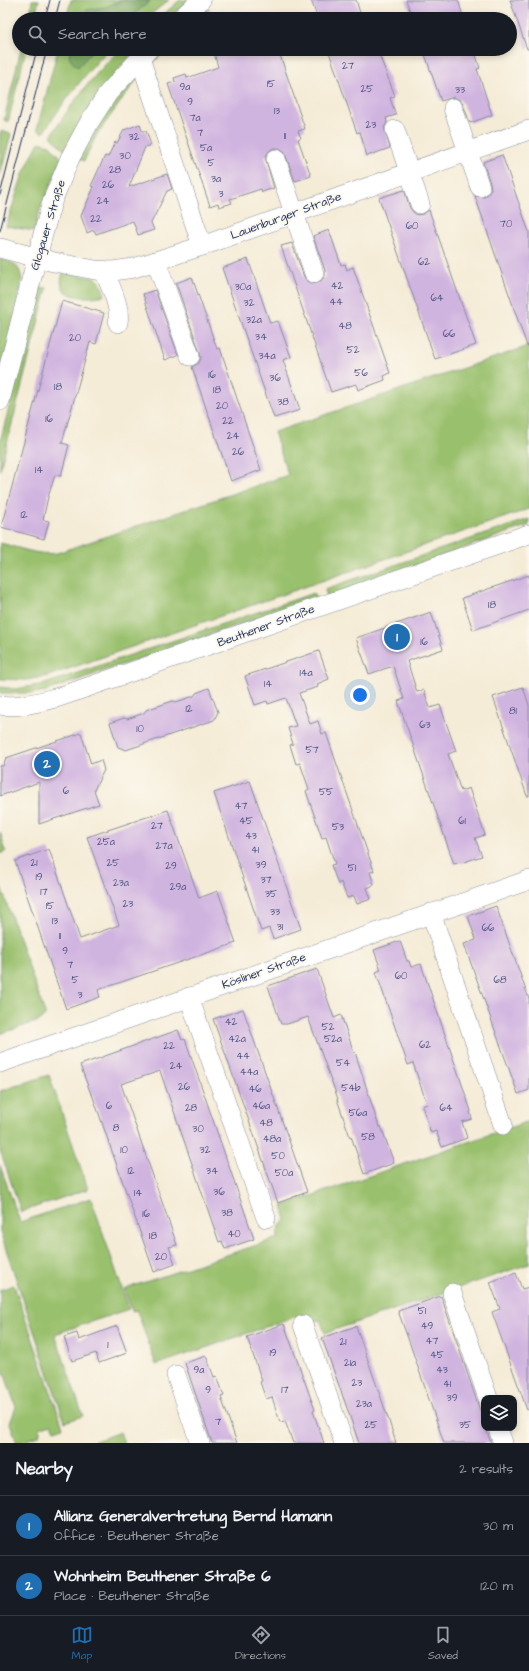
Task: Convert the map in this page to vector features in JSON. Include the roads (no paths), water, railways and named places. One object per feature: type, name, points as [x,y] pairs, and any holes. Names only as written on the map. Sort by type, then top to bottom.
[{"type":"street","points":[[188,12],[201,0]]},
{"type":"street","name":"Glogauer Straße","points":[[0,401],[52,202],[70,158],[108,92],[141,56]]},
{"type":"street","points":[[145,56],[202,246]]},
{"type":"street","points":[[453,108],[480,187]]},
{"type":"street","points":[[395,130],[420,204]]},
{"type":"street","name":"Lauenburger Straße","points":[[0,248],[54,262],[104,271],[134,268],[202,246],[529,130]]},
{"type":"street","points":[[276,158],[314,273]]},
{"type":"street","points":[[156,261],[190,356]]},
{"type":"street","points":[[104,271],[117,308],[119,316],[118,323]]},
{"type":"street","name":"Beuthener Straße","points":[[0,705],[10,706],[33,704],[59,697],[529,534]]},
{"type":"street","name":"Kösliner Straße","points":[[0,1063],[529,880]]},
{"type":"street","points":[[431,913],[502,1125]]},
{"type":"street","points":[[189,997],[266,1218]]},
{"type":"street","points":[[452,1293],[487,1395]]},
{"type":"street","points":[[303,1325],[344,1443]]},
{"type":"street","points":[[176,1375],[200,1443]]},
{"type":"street","points":[[499,1431],[504,1443]]},
{"type":"tram line","points":[[47,12],[50,0]]},
{"type":"tram line","points":[[57,12],[60,0]]},
{"type":"tram line","points":[[0,195],[35,56]]},
{"type":"tram line","points":[[0,231],[45,56]]},
{"type":"place","name":"Allianz Generalvertretung Bernd Hamann","points":[[397,637]]},
{"type":"place","name":"Wohnheim Beuthener Straße 6","points":[[47,764]]}]
